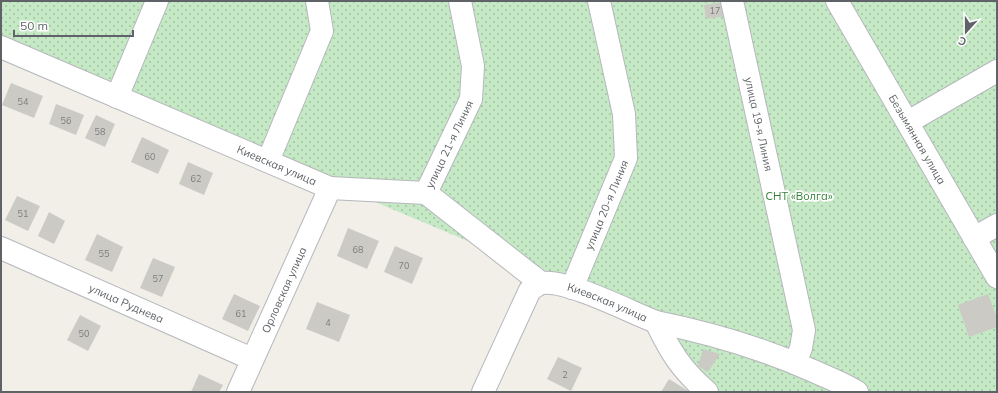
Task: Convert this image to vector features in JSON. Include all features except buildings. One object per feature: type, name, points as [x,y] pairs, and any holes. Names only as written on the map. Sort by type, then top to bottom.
[{"type":"street","points":[[117,97],[157,1]]},
{"type":"street","points":[[268,161],[322,31],[317,1]]},
{"type":"street","name":"улица 21-я Линия","points":[[426,193],[471,99],[473,66],[460,1]]},
{"type":"street","name":"улица 20-я Линия","points":[[572,288],[626,158],[624,114],[599,1]]},
{"type":"street","name":"улица 19-я Линия","points":[[732,1],[804,330],[801,348],[795,363]]},
{"type":"street","name":"Безымянная улица","points":[[844,4],[908,122],[997,277]]},
{"type":"street","name":"Киевская улица","points":[[1,47],[330,188],[426,193]]},
{"type":"street","points":[[908,122],[997,71]]},
{"type":"street","name":"Орловская улица","points":[[238,392],[330,188]]},
{"type":"street","points":[[426,193],[536,286],[483,392]]},
{"type":"street","points":[[974,238],[997,225]]},
{"type":"street","name":"улица Руднева","points":[[1,248],[252,359]]},
{"type":"street","name":"Киевская улица","points":[[536,286],[555,283],[572,288],[656,322],[670,351],[688,375],[707,392]]},
{"type":"street","points":[[656,322],[683,327],[736,342],[795,363],[857,392]]},
{"type":"green space","name":"СНТ «Волга»","points":[[1,1],[997,1],[997,392],[713,392],[643,315],[1,44]]}]
